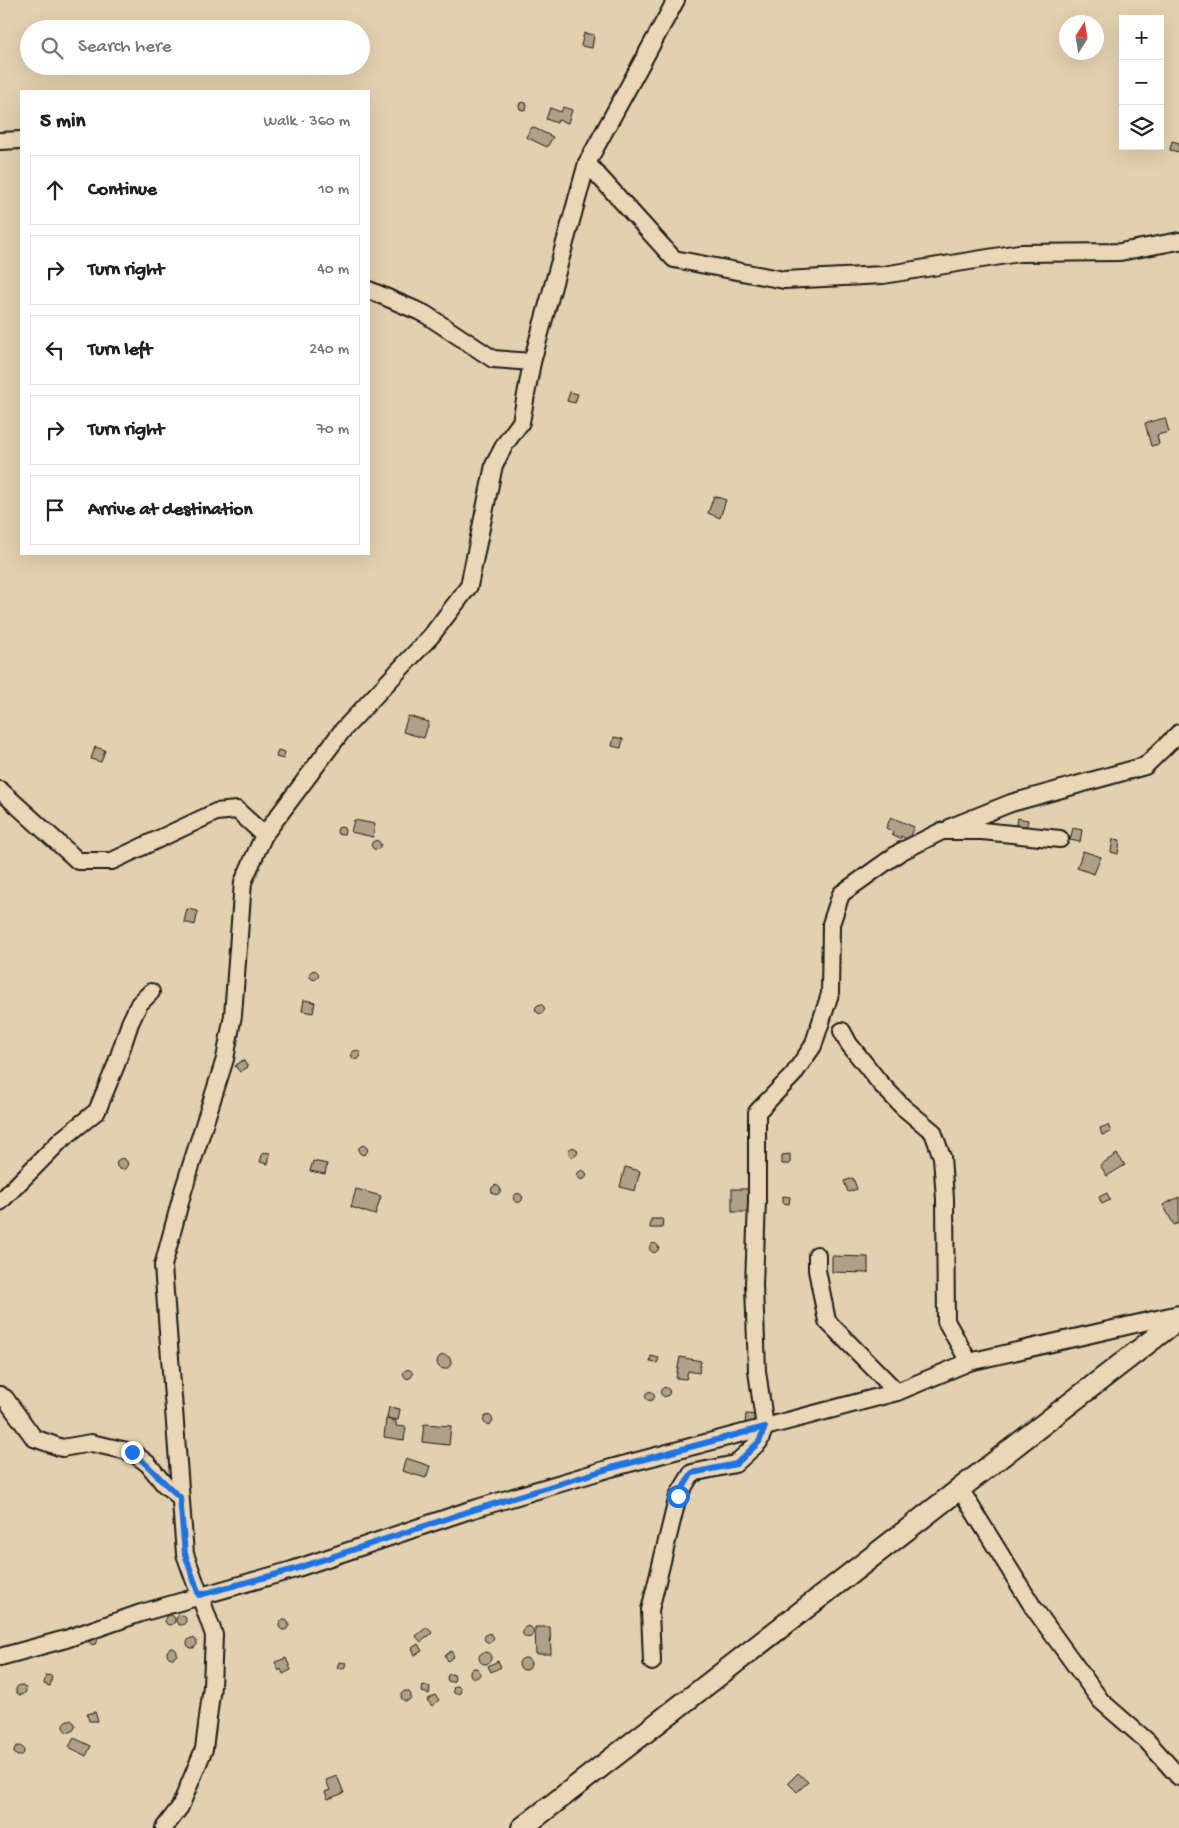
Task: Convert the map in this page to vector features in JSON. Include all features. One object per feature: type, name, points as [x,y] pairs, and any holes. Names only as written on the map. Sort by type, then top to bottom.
[{"type":"main road","points":[[522,1828],[1179,1319]]},
{"type":"street","points":[[164,1828],[180,1807],[204,1748],[212,1686],[214,1635],[185,1554],[163,1266],[183,1191],[225,1059],[233,1015],[243,882],[264,834],[342,731],[431,636],[469,586],[494,465],[505,444],[521,422],[532,362],[587,163],[676,0]]},
{"type":"street","points":[[0,141],[20,140]]},
{"type":"street","points":[[587,163],[674,259],[784,280],[883,275],[1019,253],[1120,252],[1179,241]]},
{"type":"street","points":[[370,290],[425,314],[493,358],[532,362]]},
{"type":"street","points":[[652,1662],[650,1610],[678,1496],[692,1473],[736,1464],[759,1442],[765,1427],[757,1371],[755,1304],[756,1112],[793,1075],[813,1046],[830,994],[830,924],[841,894],[900,852],[942,831],[1011,803],[1145,766],[1179,733]]},
{"type":"street","points":[[0,790],[78,861],[112,861],[216,812],[236,810],[264,834]]},
{"type":"street","points":[[942,831],[982,831],[1060,839]]},
{"type":"street","points":[[0,1202],[61,1140],[97,1111],[136,1010],[139,1004],[151,992]]},
{"type":"street","points":[[842,1031],[849,1044],[880,1083],[903,1107],[933,1132],[942,1156],[945,1199],[946,1321],[969,1362]]},
{"type":"street","points":[[817,1255],[817,1270],[827,1321],[897,1392]]},
{"type":"street","points":[[0,1657],[66,1639],[199,1595],[292,1570],[467,1512],[611,1468],[897,1392],[969,1362],[1179,1314]]},
{"type":"street","points":[[0,1395],[6,1398],[34,1438],[62,1448],[91,1443],[132,1452],[148,1464],[164,1484],[180,1497]]},
{"type":"street","points":[[960,1489],[1033,1606],[1101,1701],[1147,1742],[1179,1777]]},
{"type":"building","points":[[584,33],[594,35],[592,48],[581,46]]},
{"type":"building","points":[[523,102],[527,106],[523,110],[519,106]]},
{"type":"building","points":[[563,107],[572,110],[568,123],[558,120],[557,123],[546,119],[550,108],[561,112]]},
{"type":"building","points":[[532,127],[553,137],[547,147],[526,137]]},
{"type":"building","points":[[1172,141],[1179,143],[1179,152],[1170,150]]},
{"type":"building","points":[[570,392],[578,394],[575,403],[567,401]]},
{"type":"building","points":[[1165,418],[1169,432],[1157,435],[1159,444],[1151,446],[1145,423]]},
{"type":"building","points":[[714,496],[726,500],[720,518],[708,513]]},
{"type":"building","points":[[408,716],[429,722],[424,738],[403,732]]},
{"type":"building","points":[[614,737],[623,739],[621,748],[612,746]]},
{"type":"building","points":[[95,747],[105,750],[101,762],[91,759]]},
{"type":"building","points":[[278,750],[285,752],[283,759],[276,757]]},
{"type":"building","points":[[891,817],[914,827],[908,840],[901,836],[900,839],[892,835],[893,832],[886,828]]},
{"type":"building","points":[[1017,818],[1028,820],[1025,833],[1015,831]]},
{"type":"building","points":[[354,820],[375,824],[373,837],[351,832]]},
{"type":"building","points":[[341,827],[345,831],[341,835],[337,831]]},
{"type":"building","points":[[1073,828],[1082,830],[1080,842],[1070,840]]},
{"type":"building","points":[[1113,839],[1120,840],[1118,854],[1111,852]]},
{"type":"building","points":[[376,841],[380,845],[376,849],[372,845]]},
{"type":"building","points":[[1083,851],[1101,857],[1094,874],[1077,868]]},
{"type":"building","points":[[187,909],[198,911],[195,925],[184,922]]},
{"type":"building","points":[[314,971],[318,975],[314,979],[310,975]]},
{"type":"building","points":[[304,1000],[315,1002],[313,1013],[302,1011]]},
{"type":"building","points":[[540,1005],[544,1009],[540,1013],[536,1009]]},
{"type":"building","points":[[356,1051],[360,1055],[356,1059],[352,1055]]},
{"type":"building","points":[[243,1060],[248,1067],[240,1072],[235,1066]]},
{"type":"building","points":[[1108,1125],[1111,1132],[1102,1135],[1100,1128]]},
{"type":"building","points":[[363,1146],[367,1150],[363,1154],[359,1150]]},
{"type":"building","points":[[573,1148],[577,1152],[573,1156],[569,1152]]},
{"type":"building","points":[[263,1152],[270,1153],[268,1164],[260,1162]]},
{"type":"building","points":[[790,1154],[790,1164],[782,1164],[782,1155]]},
{"type":"building","points":[[1117,1154],[1125,1165],[1107,1176],[1100,1165]]},
{"type":"building","points":[[120,1159],[124,1159],[127,1164],[126,1168],[120,1169],[117,1166],[117,1162]]},
{"type":"building","points":[[313,1161],[327,1164],[325,1174],[310,1171]]},
{"type":"building","points":[[625,1167],[640,1171],[635,1191],[620,1187]]},
{"type":"building","points":[[582,1171],[586,1175],[582,1179],[578,1175]]},
{"type":"building","points":[[853,1178],[857,1189],[848,1192],[844,1181]]},
{"type":"building","points":[[496,1186],[500,1190],[496,1194],[492,1190]]},
{"type":"building","points":[[356,1189],[381,1196],[375,1215],[351,1207]]},
{"type":"building","points":[[732,1189],[748,1189],[748,1212],[732,1212]]},
{"type":"building","points":[[1107,1193],[1110,1200],[1102,1204],[1099,1197]]},
{"type":"building","points":[[518,1194],[522,1198],[518,1202],[514,1198]]},
{"type":"building","points":[[783,1196],[790,1197],[789,1204],[783,1203]]},
{"type":"building","points":[[1179,1197],[1179,1225],[1178,1223],[1174,1225],[1163,1205]]},
{"type":"building","points":[[651,1219],[663,1219],[662,1228],[650,1228]]},
{"type":"building","points":[[654,1244],[658,1248],[654,1252],[650,1248]]},
{"type":"building","points":[[832,1256],[868,1257],[868,1273],[832,1272]]},
{"type":"building","points":[[444,1355],[449,1357],[451,1362],[449,1367],[444,1369],[439,1367],[437,1362],[439,1357]]},
{"type":"building","points":[[651,1356],[659,1358],[657,1363],[650,1362]]},
{"type":"building","points":[[680,1357],[701,1361],[699,1373],[688,1371],[686,1379],[676,1378]]},
{"type":"building","points":[[408,1370],[412,1374],[408,1378],[404,1374]]},
{"type":"building","points":[[665,1388],[669,1392],[665,1396],[661,1392]]},
{"type":"building","points":[[650,1392],[654,1396],[650,1400],[646,1396]]},
{"type":"building","points":[[389,1407],[400,1409],[398,1420],[387,1418]]},
{"type":"building","points":[[746,1414],[758,1415],[757,1426],[745,1425]]},
{"type":"building","points":[[488,1416],[492,1420],[488,1424],[484,1420]]},
{"type":"building","points":[[386,1419],[396,1421],[396,1426],[406,1427],[404,1440],[384,1437]]},
{"type":"building","points":[[424,1424],[451,1426],[449,1445],[422,1442]]},
{"type":"building","points":[[406,1458],[430,1466],[426,1478],[402,1471]]},
{"type":"building","points":[[168,1615],[172,1615],[175,1620],[174,1624],[168,1625],[165,1622],[165,1618]]},
{"type":"building","points":[[179,1615],[183,1615],[186,1620],[185,1624],[179,1625],[176,1622],[176,1618]]},
{"type":"building","points":[[282,1620],[286,1620],[289,1625],[288,1629],[282,1630],[279,1627],[279,1623]]},
{"type":"building","points":[[427,1627],[432,1633],[421,1642],[416,1636]]},
{"type":"building","points":[[526,1627],[530,1627],[533,1632],[532,1636],[526,1637],[523,1634],[523,1630]]},
{"type":"building","points":[[535,1627],[550,1627],[551,1654],[536,1654]]},
{"type":"building","points":[[489,1633],[494,1638],[489,1643],[484,1638]]},
{"type":"building","points":[[93,1635],[98,1640],[93,1645],[88,1640]]},
{"type":"building","points":[[190,1638],[194,1638],[197,1643],[196,1647],[190,1648],[187,1645],[187,1641]]},
{"type":"building","points":[[418,1644],[422,1651],[415,1655],[412,1648]]},
{"type":"building","points":[[170,1648],[174,1648],[177,1653],[176,1657],[170,1658],[167,1655],[167,1651]]},
{"type":"building","points":[[451,1651],[454,1656],[448,1661],[445,1656]]},
{"type":"building","points":[[485,1652],[491,1658],[485,1664],[479,1658]]},
{"type":"building","points":[[286,1658],[291,1670],[283,1674],[281,1669],[279,1671],[275,1662]]},
{"type":"building","points":[[525,1658],[531,1664],[525,1670],[519,1664]]},
{"type":"building","points":[[498,1661],[501,1667],[491,1672],[488,1666]]},
{"type":"building","points":[[339,1662],[346,1663],[344,1669],[337,1668]]},
{"type":"building","points":[[473,1668],[477,1668],[480,1673],[479,1677],[473,1678],[470,1675],[470,1671]]},
{"type":"building","points":[[451,1674],[455,1678],[451,1682],[447,1678]]},
{"type":"building","points":[[46,1675],[52,1676],[50,1686],[44,1684]]},
{"type":"building","points":[[19,1685],[23,1685],[26,1690],[25,1694],[19,1695],[16,1692],[16,1688]]},
{"type":"building","points":[[423,1685],[430,1687],[429,1694],[422,1692]]},
{"type":"building","points":[[457,1686],[461,1690],[457,1694],[453,1690]]},
{"type":"building","points":[[404,1691],[408,1691],[411,1696],[410,1700],[404,1701],[401,1698],[401,1694]]},
{"type":"building","points":[[435,1695],[439,1700],[432,1706],[427,1700]]},
{"type":"building","points":[[95,1712],[98,1721],[89,1721],[87,1714]]},
{"type":"building","points":[[67,1720],[71,1720],[75,1726],[71,1732],[67,1732],[63,1728],[63,1724]]},
{"type":"building","points":[[74,1738],[91,1746],[86,1756],[69,1747]]},
{"type":"building","points":[[17,1746],[21,1746],[24,1751],[23,1755],[17,1756],[14,1753],[14,1749]]},
{"type":"building","points":[[798,1773],[808,1782],[797,1792],[788,1783]]},
{"type":"building","points":[[337,1776],[344,1793],[328,1799],[325,1792],[330,1790],[326,1780]]},
{"type":"route","points":[[132,1452],[148,1464],[164,1484],[180,1497],[185,1554],[199,1595],[292,1570],[467,1512],[611,1468],[765,1427],[759,1442],[736,1464],[692,1473],[678,1496]]}]
